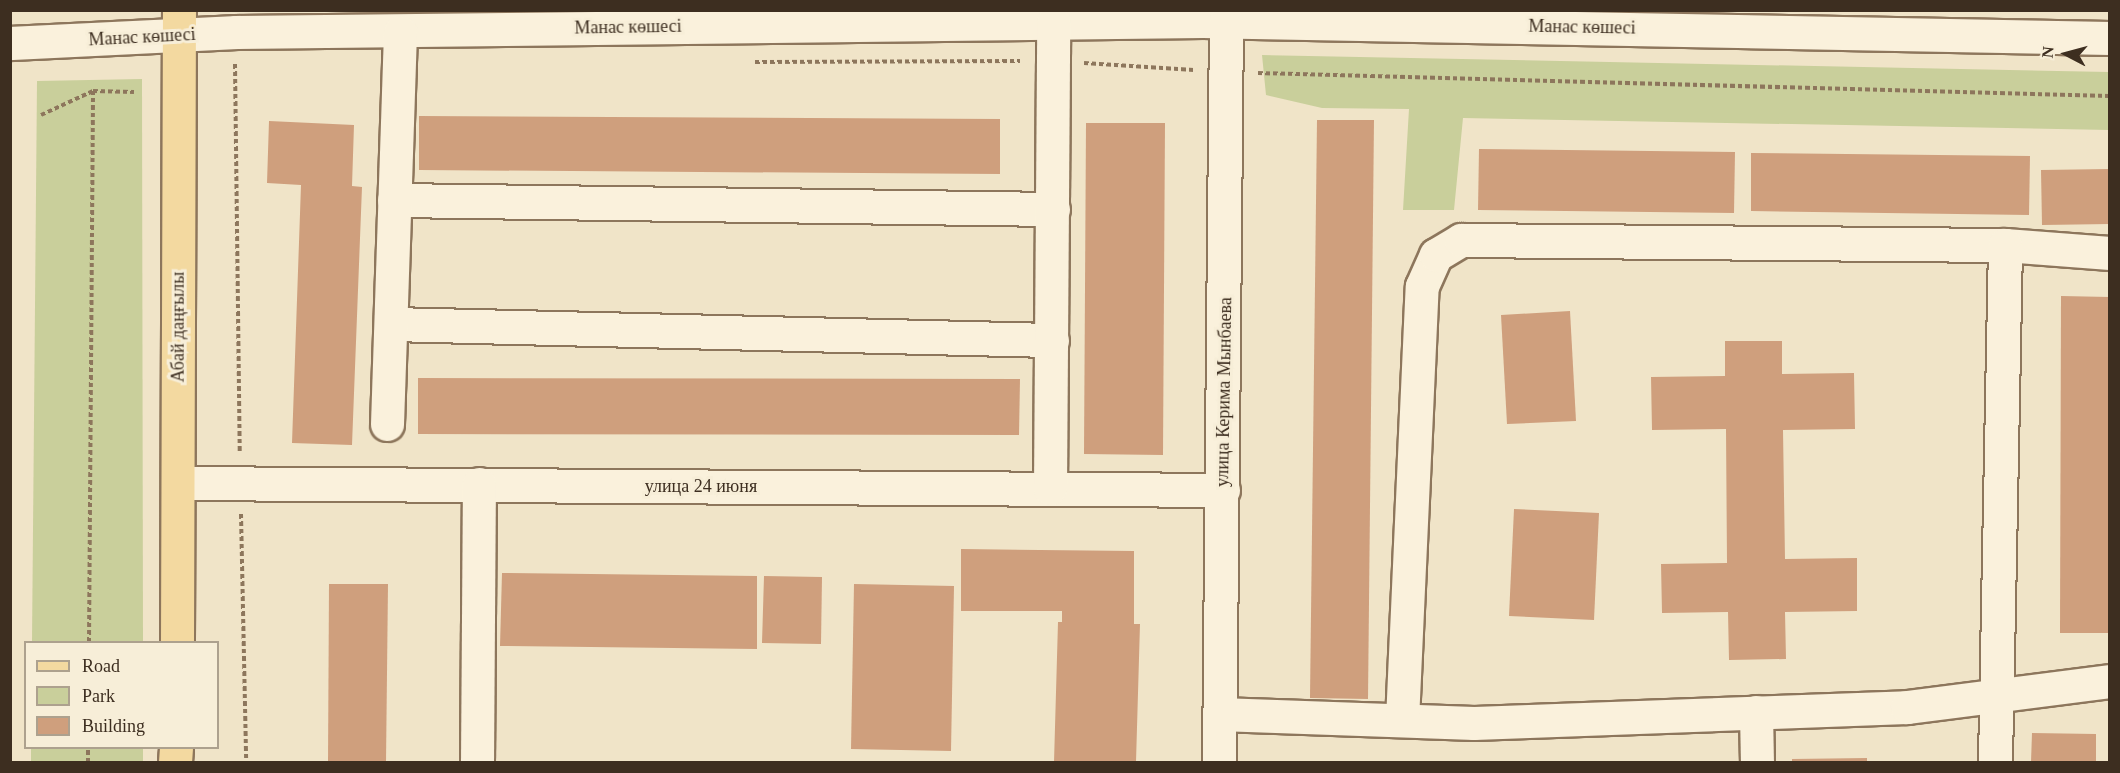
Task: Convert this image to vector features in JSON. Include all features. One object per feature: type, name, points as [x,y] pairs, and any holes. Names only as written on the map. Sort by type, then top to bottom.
[{"type":"main road","name":"Абай даңғылы","points":[[177,641],[179,23]]},
{"type":"street","name":"Манас көшесі","points":[[10,43],[179,23],[400,32],[599,19],[966,16],[1053,22],[1378,17],[1790,20],[2109,38]]},
{"type":"street","name":"улица Керима Мынбаева","points":[[1211,18],[1228,73],[1219,762]]},
{"type":"street","points":[[1050,488],[1053,22]]},
{"type":"street","points":[[387,424],[400,32]]},
{"type":"street","points":[[394,200],[1053,209]]},
{"type":"street","points":[[1402,720],[1422,286],[1436,255],[1461,240],[2005,245],[2109,253]]},
{"type":"street","points":[[1995,762],[2005,245]]},
{"type":"street","points":[[391,324],[1052,340]]},
{"type":"street","name":"улица 24 июня","points":[[178,483],[1224,490]]},
{"type":"street","points":[[477,762],[479,484]]},
{"type":"street","points":[[1219,714],[1474,723],[1907,707],[2109,681]]},
{"type":"street","points":[[1756,712],[1757,762]]},
{"type":"path","points":[[246,762],[234,96],[235,61],[247,61]]},
{"type":"path","points":[[744,62],[1053,61],[1228,73],[2109,96]]},
{"type":"path","points":[[41,116],[93,91],[134,92]]},
{"type":"path","points":[[89,641],[93,91]]},
{"type":"green space","points":[[1262,55],[2109,72],[2109,130],[1463,118],[1454,210],[1403,210],[1409,109],[1322,108],[1266,95]]},
{"type":"green space","points":[[142,79],[143,641],[32,641],[37,81]]},
{"type":"green space","points":[[31,749],[143,749],[143,762],[31,762]]},
{"type":"building","points":[[419,116],[1000,119],[1000,174],[419,170]]},
{"type":"building","points":[[1317,120],[1374,120],[1368,699],[1310,698]]},
{"type":"building","points":[[269,121],[354,125],[352,186],[362,187],[352,445],[292,443],[301,185],[267,183]]},
{"type":"building","points":[[1086,123],[1165,123],[1163,455],[1084,454]]},
{"type":"building","points":[[1479,149],[1735,152],[1734,213],[1478,210]]},
{"type":"building","points":[[1751,153],[2030,156],[2029,215],[1751,211]]},
{"type":"building","points":[[2110,169],[2110,224],[2042,225],[2041,170]]},
{"type":"building","points":[[2061,296],[2110,297],[2110,633],[2060,633]]},
{"type":"building","points":[[1570,311],[1576,421],[1507,424],[1501,315]]},
{"type":"building","points":[[1725,341],[1782,341],[1782,374],[1854,373],[1855,429],[1783,430],[1785,559],[1857,558],[1857,611],[1785,612],[1786,659],[1729,660],[1728,612],[1662,613],[1661,564],[1727,563],[1726,429],[1652,430],[1651,377],[1725,376]]},
{"type":"building","points":[[418,378],[1020,379],[1019,435],[418,434]]},
{"type":"building","points":[[1514,509],[1599,513],[1594,620],[1509,616]]},
{"type":"building","points":[[961,549],[1134,551],[1134,624],[1140,624],[1136,762],[1054,762],[1058,622],[1062,622],[1062,611],[961,611]]},
{"type":"building","points":[[502,573],[757,576],[757,649],[500,646]]},
{"type":"building","points":[[764,576],[822,577],[821,644],[762,643]]},
{"type":"building","points":[[329,584],[388,584],[386,762],[328,762]]},
{"type":"building","points":[[854,584],[954,586],[951,751],[851,749]]},
{"type":"building","points":[[2032,733],[2096,734],[2096,762],[2031,762]]},
{"type":"building","points":[[1867,758],[1867,762],[1792,762],[1792,759]]}]
